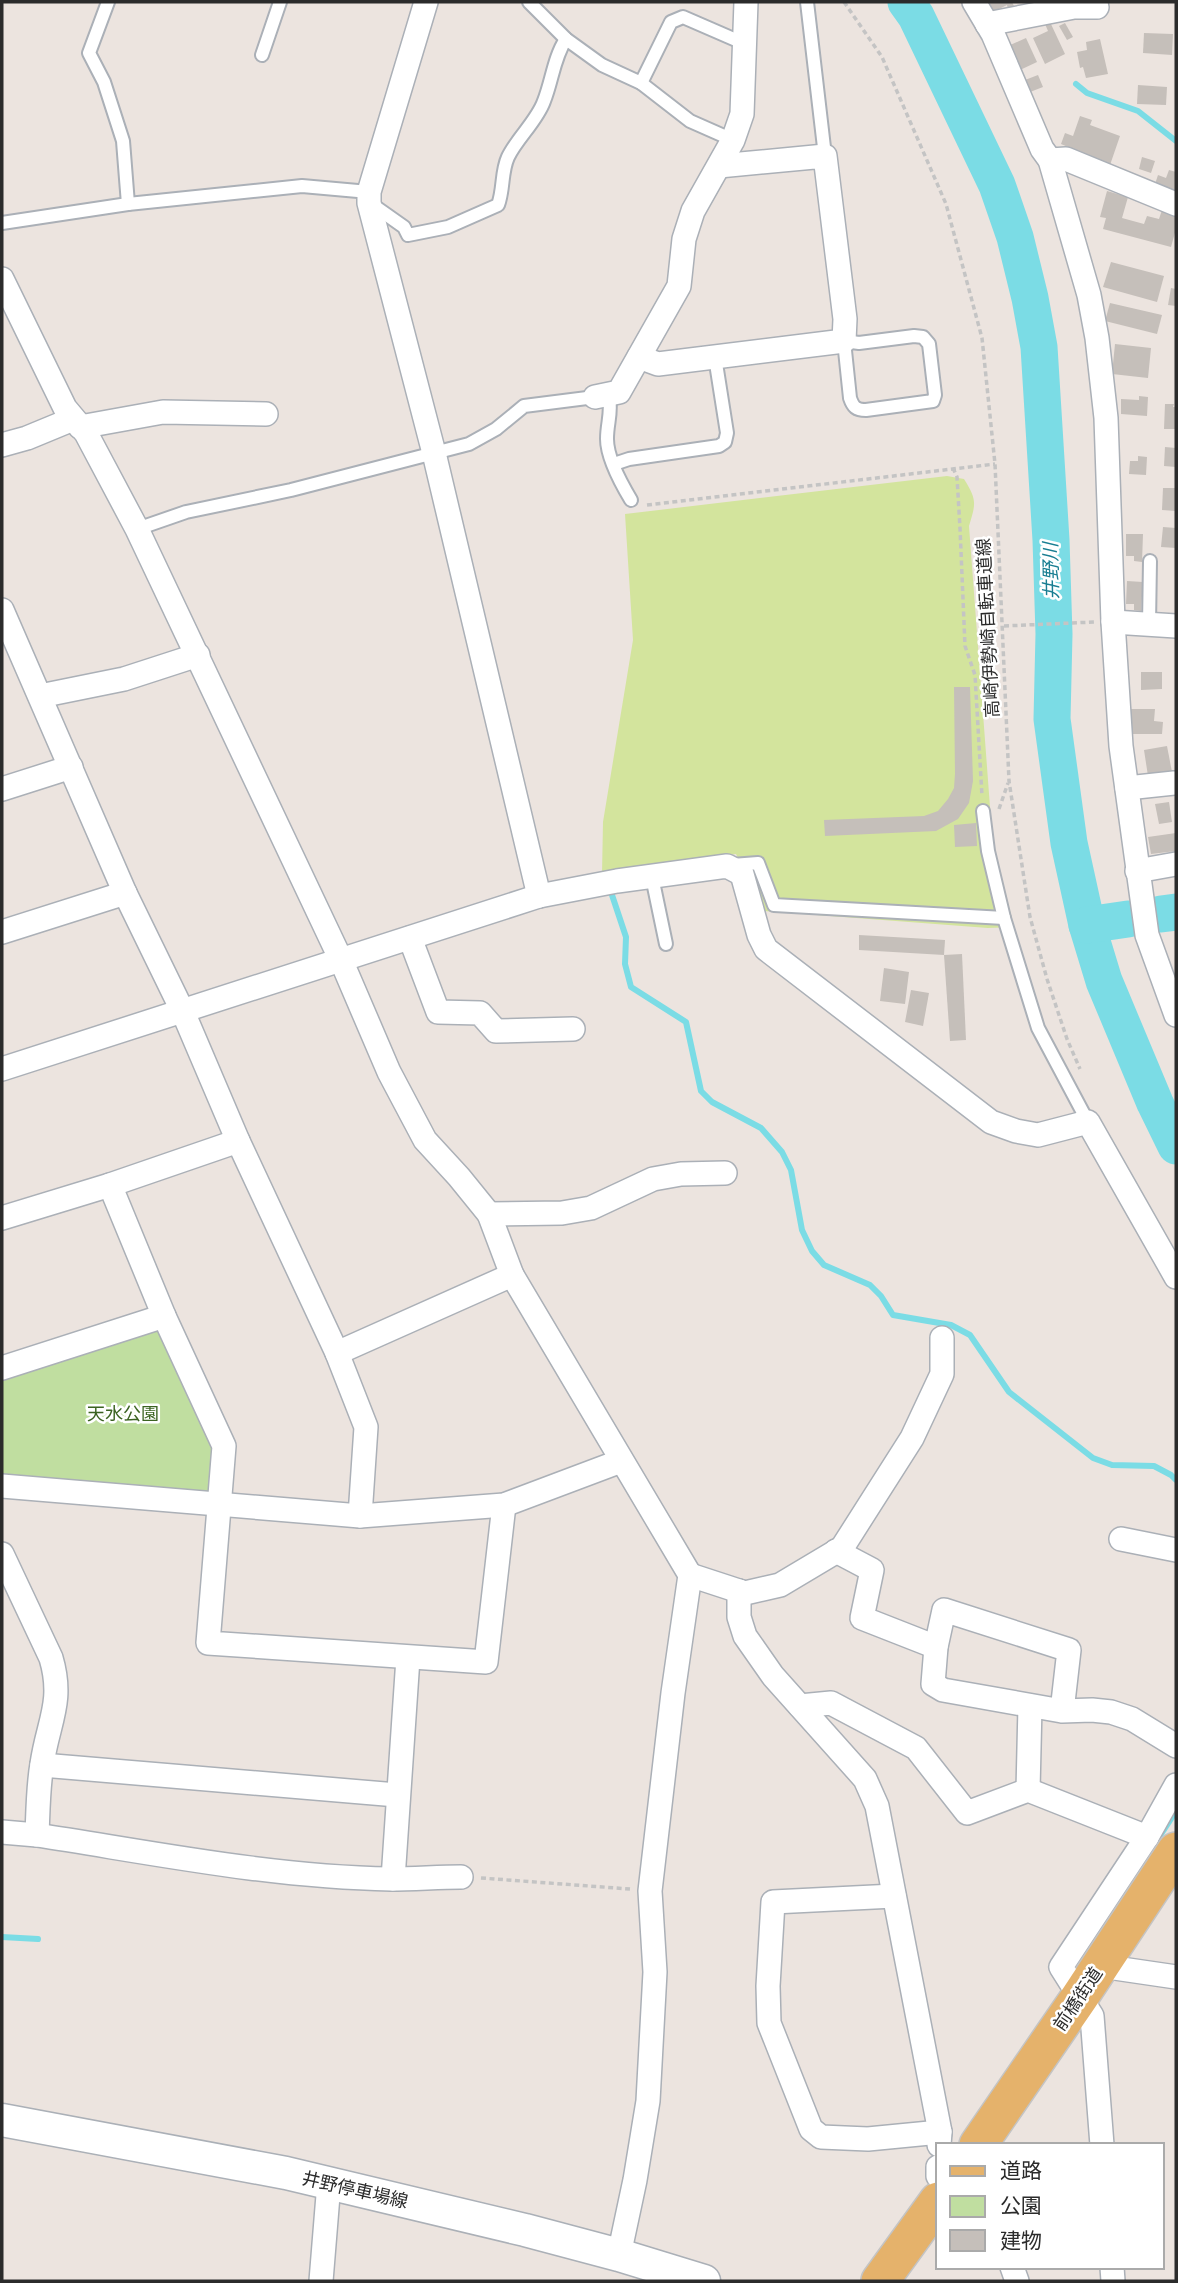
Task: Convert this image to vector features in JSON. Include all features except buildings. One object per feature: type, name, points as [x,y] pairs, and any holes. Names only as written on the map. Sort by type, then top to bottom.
[{"type":"main road","name":"前橋街道","points":[[979,2143],[1101,1966],[1161,1844]]},
{"type":"main road","name":"井野停車場線","points":[[2,2120],[329,2183],[619,2255],[704,2281]]},
{"type":"main road","points":[[880,2281],[936,2204]]},
{"type":"street","points":[[426,2],[369,197],[539,895]]},
{"type":"street","points":[[602,396],[619,392],[680,286],[684,239],[692,211],[733,141],[742,114],[747,2]]},
{"type":"street","points":[[974,2],[987,24],[1042,149],[1050,160],[1089,295],[1106,418],[1104,622],[1147,935],[1176,1014]]},
{"type":"street","points":[[987,24],[1074,7],[1097,8]]},
{"type":"street","points":[[639,356],[658,364],[844,341],[845,319],[825,156],[719,166]]},
{"type":"street","points":[[1050,160],[1066,159],[1176,204]]},
{"type":"street","points":[[2,279],[65,408],[86,433],[137,529],[341,960],[389,1072],[425,1140],[489,1214],[512,1275],[690,1575],[650,1891],[655,1972],[648,2101],[619,2255]]},
{"type":"street","points":[[2,445],[76,423],[163,412],[266,414]]},
{"type":"street","points":[[2,610],[11,651],[40,696],[125,893],[183,1012],[238,1141],[337,1353],[366,1427],[360,1516]]},
{"type":"street","points":[[1104,622],[1176,625]]},
{"type":"street","points":[[40,696],[124,679],[198,655]]},
{"type":"street","points":[[2,789],[71,767]]},
{"type":"street","points":[[1127,788],[1174,783]]},
{"type":"street","points":[[1137,871],[1176,864]]},
{"type":"street","points":[[2,1069],[539,895],[727,866],[742,874],[759,935],[766,949],[991,1122],[1038,1135],[1087,1122],[1176,1277]]},
{"type":"street","points":[[2,932],[125,893]]},
{"type":"street","points":[[410,938],[438,1012],[480,1013],[496,1031],[573,1029]]},
{"type":"street","points":[[4,1212],[110,1185],[238,1141]]},
{"type":"street","points":[[489,1214],[562,1213],[590,1208],[653,1179],[681,1174],[725,1173]]},
{"type":"street","points":[[110,1185],[164,1316],[224,1446],[208,1643],[486,1662],[504,1505]]},
{"type":"street","points":[[337,1353],[512,1275]]},
{"type":"street","points":[[2,1368],[164,1316]]},
{"type":"street","points":[[690,1575],[745,1593],[780,1585],[842,1548],[912,1438],[942,1374],[942,1338]]},
{"type":"street","points":[[2,1486],[360,1516],[504,1505],[621,1461]]},
{"type":"street","points":[[1121,1539],[1176,1550]]},
{"type":"street","points":[[836,1551],[872,1570],[862,1618],[936,1647]]},
{"type":"street","points":[[2,1554],[57,1676],[58,1694],[42,1765],[37,1835]]},
{"type":"street","points":[[739,1591],[740,1617],[745,1636],[773,1676],[865,1779],[877,1806],[894,1896],[939,2138],[821,2137],[811,2129],[769,2024],[768,1986],[773,1902],[894,1896]]},
{"type":"street","points":[[1062,1711],[1069,1650],[944,1610],[936,1647],[933,1684],[943,1690],[1062,1711],[1092,1710],[1111,1713],[1132,1719],[1176,1746]]},
{"type":"street","points":[[393,1879],[408,1658]]},
{"type":"street","points":[[800,1706],[831,1703],[916,1748],[967,1813],[1028,1790],[1161,1844]]},
{"type":"street","points":[[1028,1790],[1030,1706]]},
{"type":"street","points":[[42,1765],[397,1795]]},
{"type":"street","points":[[1102,2143],[1092,2016],[1061,1967],[1161,1844],[1176,1785]]},
{"type":"street","points":[[2,1832],[254,1868],[337,1877],[461,1877]]},
{"type":"street","points":[[1101,1966],[1176,1977]]},
{"type":"street","points":[[321,2281],[329,2183]]},
{"type":"lane","points":[[108,2],[89,53],[104,82],[123,141],[128,204]]},
{"type":"lane","points":[[262,55],[280,2]]},
{"type":"lane","points":[[529,2],[566,39],[602,65],[641,83],[690,121],[733,141]]},
{"type":"lane","points":[[807,2],[825,156]]},
{"type":"lane","points":[[641,83],[671,22],[677,18],[683,16],[736,40],[745,41]]},
{"type":"lane","points":[[2,223],[128,204],[302,186],[369,197],[404,227],[408,235],[448,227],[498,205],[502,194],[504,165],[543,105],[560,48],[566,39]]},
{"type":"lane","points":[[923,337],[929,344],[935,395],[933,401],[866,410],[853,407],[844,341],[859,343],[923,337]]},
{"type":"lane","points":[[614,464],[629,459],[719,446],[725,442],[727,433],[715,357]]},
{"type":"lane","points":[[137,529],[186,512],[291,490],[469,444],[496,429],[524,406],[602,396],[611,412],[607,440],[622,486],[631,500]]},
{"type":"lane","points":[[1149,624],[1150,561]]},
{"type":"lane","points":[[984,811],[988,851],[1004,918],[1038,1028],[1087,1122]]},
{"type":"lane","points":[[727,866],[758,863],[774,905],[1004,918]]},
{"type":"lane","points":[[652,877],[666,944]]},
{"type":"path","name":"高崎伊勢崎自転車道線","points":[[844,2],[882,57],[946,204],[982,338],[995,464],[1009,781],[1030,917],[1047,979],[1082,1073]]},
{"type":"path","points":[[631,500],[646,505],[995,464]]},
{"type":"path","points":[[953,468],[957,478],[965,646],[975,675],[984,811]]},
{"type":"path","points":[[1003,626],[1104,622]]},
{"type":"path","points":[[461,1877],[650,1891]]},
{"type":"green space","points":[[947,476],[964,479],[974,502],[969,526],[993,842],[1014,927],[988,928],[764,911],[736,854],[602,874],[603,822],[633,640],[625,514]]},
{"type":"green space","name":"天水公園","points":[[154,1327],[165,1332],[216,1451],[212,1489],[206,1493],[2,1476],[2,1376]]},
{"type":"waterway","name":"井野川","points":[[906,2],[916,16],[997,185],[1015,237],[1030,298],[1039,347],[1051,540],[1054,634],[1052,719],[1069,843],[1087,925],[1104,981],[1176,1146]]},
{"type":"waterway","points":[[1076,84],[1087,93],[1138,111],[1176,141]]},
{"type":"waterway","points":[[612,895],[626,937],[625,964],[631,987],[686,1022],[701,1091],[712,1102],[761,1128],[782,1152],[791,1170],[802,1230],[812,1251],[824,1265],[870,1285],[893,1315],[951,1325],[970,1335],[1009,1392],[1093,1458],[1112,1465],[1154,1466],[1176,1480]]},
{"type":"waterway","points":[[1161,914],[1176,912]]},
{"type":"waterway","points":[[1087,925],[1128,919]]},
{"type":"waterway","points":[[1161,1834],[1176,1811]]},
{"type":"waterway","points":[[2,1937],[38,1939]]}]
